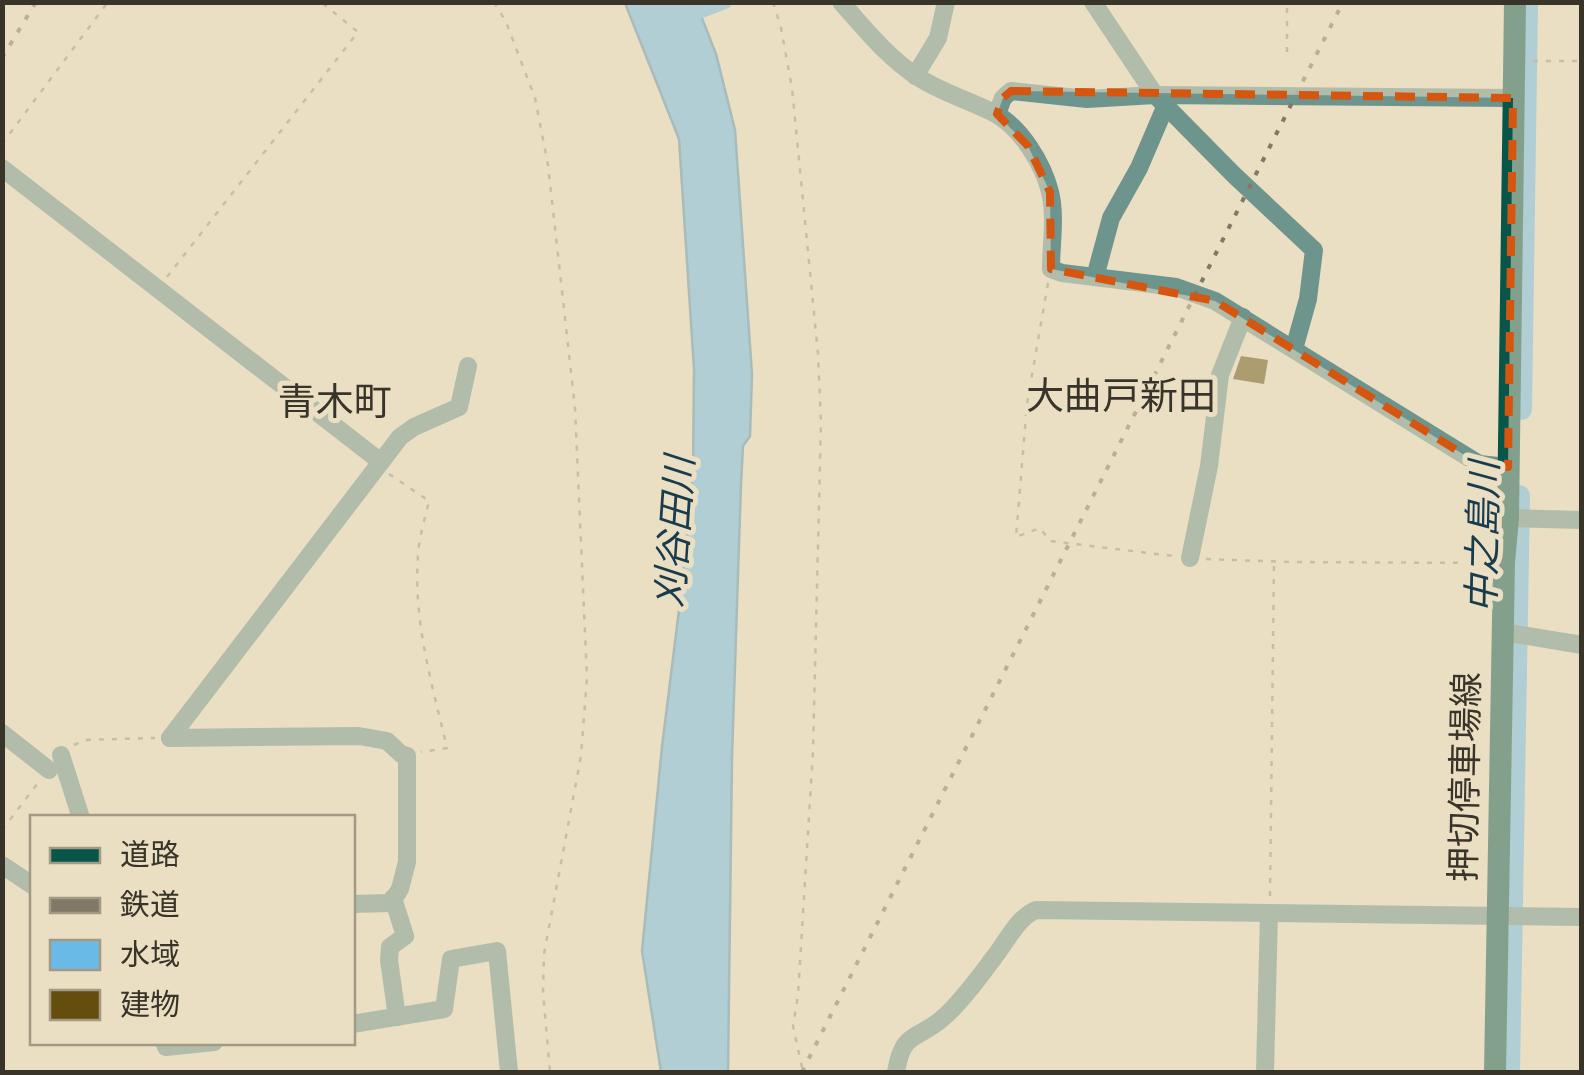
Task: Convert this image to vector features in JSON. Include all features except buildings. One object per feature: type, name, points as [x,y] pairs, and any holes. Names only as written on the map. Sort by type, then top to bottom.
[{"type":"main road","name":"押切停車場線","points":[[1495,1072],[1515,2]]},
{"type":"street","points":[[841,2],[915,76],[998,114],[1028,146],[1050,192],[1051,269],[1062,274],[1176,287],[1215,301],[1479,464],[1508,467]]},
{"type":"street","points":[[915,76],[938,38],[946,2]]},
{"type":"street","points":[[1093,2],[1160,100],[1314,250],[1308,299],[1294,349]]},
{"type":"street","points":[[998,114],[1002,98],[1011,91],[1087,99],[1512,98]]},
{"type":"street","points":[[1095,277],[1111,218],[1140,168],[1160,100]]},
{"type":"street","points":[[2,168],[381,462]]},
{"type":"street","points":[[1190,558],[1209,466],[1220,375],[1243,317]]},
{"type":"street","points":[[170,738],[400,437],[460,407],[468,366]]},
{"type":"street","points":[[1508,518],[1582,520]]},
{"type":"street","points":[[1503,632],[1582,645]]},
{"type":"street","points":[[2,732],[55,762],[80,815]]},
{"type":"street","points":[[170,738],[359,736],[386,741],[406,756],[407,862],[400,890],[391,902],[355,904]]},
{"type":"street","points":[[2,865],[30,883]]},
{"type":"street","points":[[393,898],[405,936],[390,947],[398,1017]]},
{"type":"street","points":[[896,1072],[901,1048],[943,1018],[1028,913],[1036,910],[1582,917]]},
{"type":"street","points":[[1265,1072],[1270,913]]},
{"type":"street","points":[[355,1024],[444,1009],[451,959],[497,952],[509,1072]]},
{"type":"path","points":[[2,144],[108,2]]},
{"type":"path","points":[[158,288],[358,32],[321,2]]},
{"type":"path","points":[[494,2],[506,22],[535,98],[548,165],[575,408],[587,678],[582,756],[544,954],[550,1072]]},
{"type":"path","points":[[773,2],[792,88],[821,422],[812,750],[793,1026],[802,1072]]},
{"type":"path","points":[[1286,52],[1287,2]]},
{"type":"path","points":[[1513,60],[1582,61]]},
{"type":"path","points":[[1051,269],[1028,404],[1016,537],[1040,528],[1050,541],[1190,558],[1504,562]]},
{"type":"path","points":[[381,462],[385,472],[428,501],[418,551],[420,632],[447,748],[400,753]]},
{"type":"path","points":[[1270,913],[1274,560]]},
{"type":"path","points":[[2,830],[55,762],[77,742],[170,738]]},
{"type":"highlighted area","points":[[1011,91],[1513,98],[1508,467],[1479,464],[1215,301],[1051,269],[1050,192],[1028,146],[997,114],[1003,98]]},
{"type":"water","points":[[625,3],[696,3],[716,54],[735,130],[752,374],[750,436],[743,446],[741,484],[728,1072],[661,1072],[642,951],[693,475],[694,369],[679,139]]},
{"type":"waterway","points":[[683,18],[725,2]]},
{"type":"waterway","name":"中之島川","points":[[1521,409],[1527,2]]},
{"type":"waterway","name":"中之島川","points":[[1509,1072],[1519,496]]},
{"type":"railway","points":[[2,58],[36,2]]},
{"type":"railway","points":[[802,1072],[1343,2]]},
{"type":"district","name":"大曲戸新田","points":[[1121,396]]},
{"type":"district","name":"青木町","points":[[335,402]]},
{"type":"water label","name":"刈谷田川","points":[[675,532]]}]
